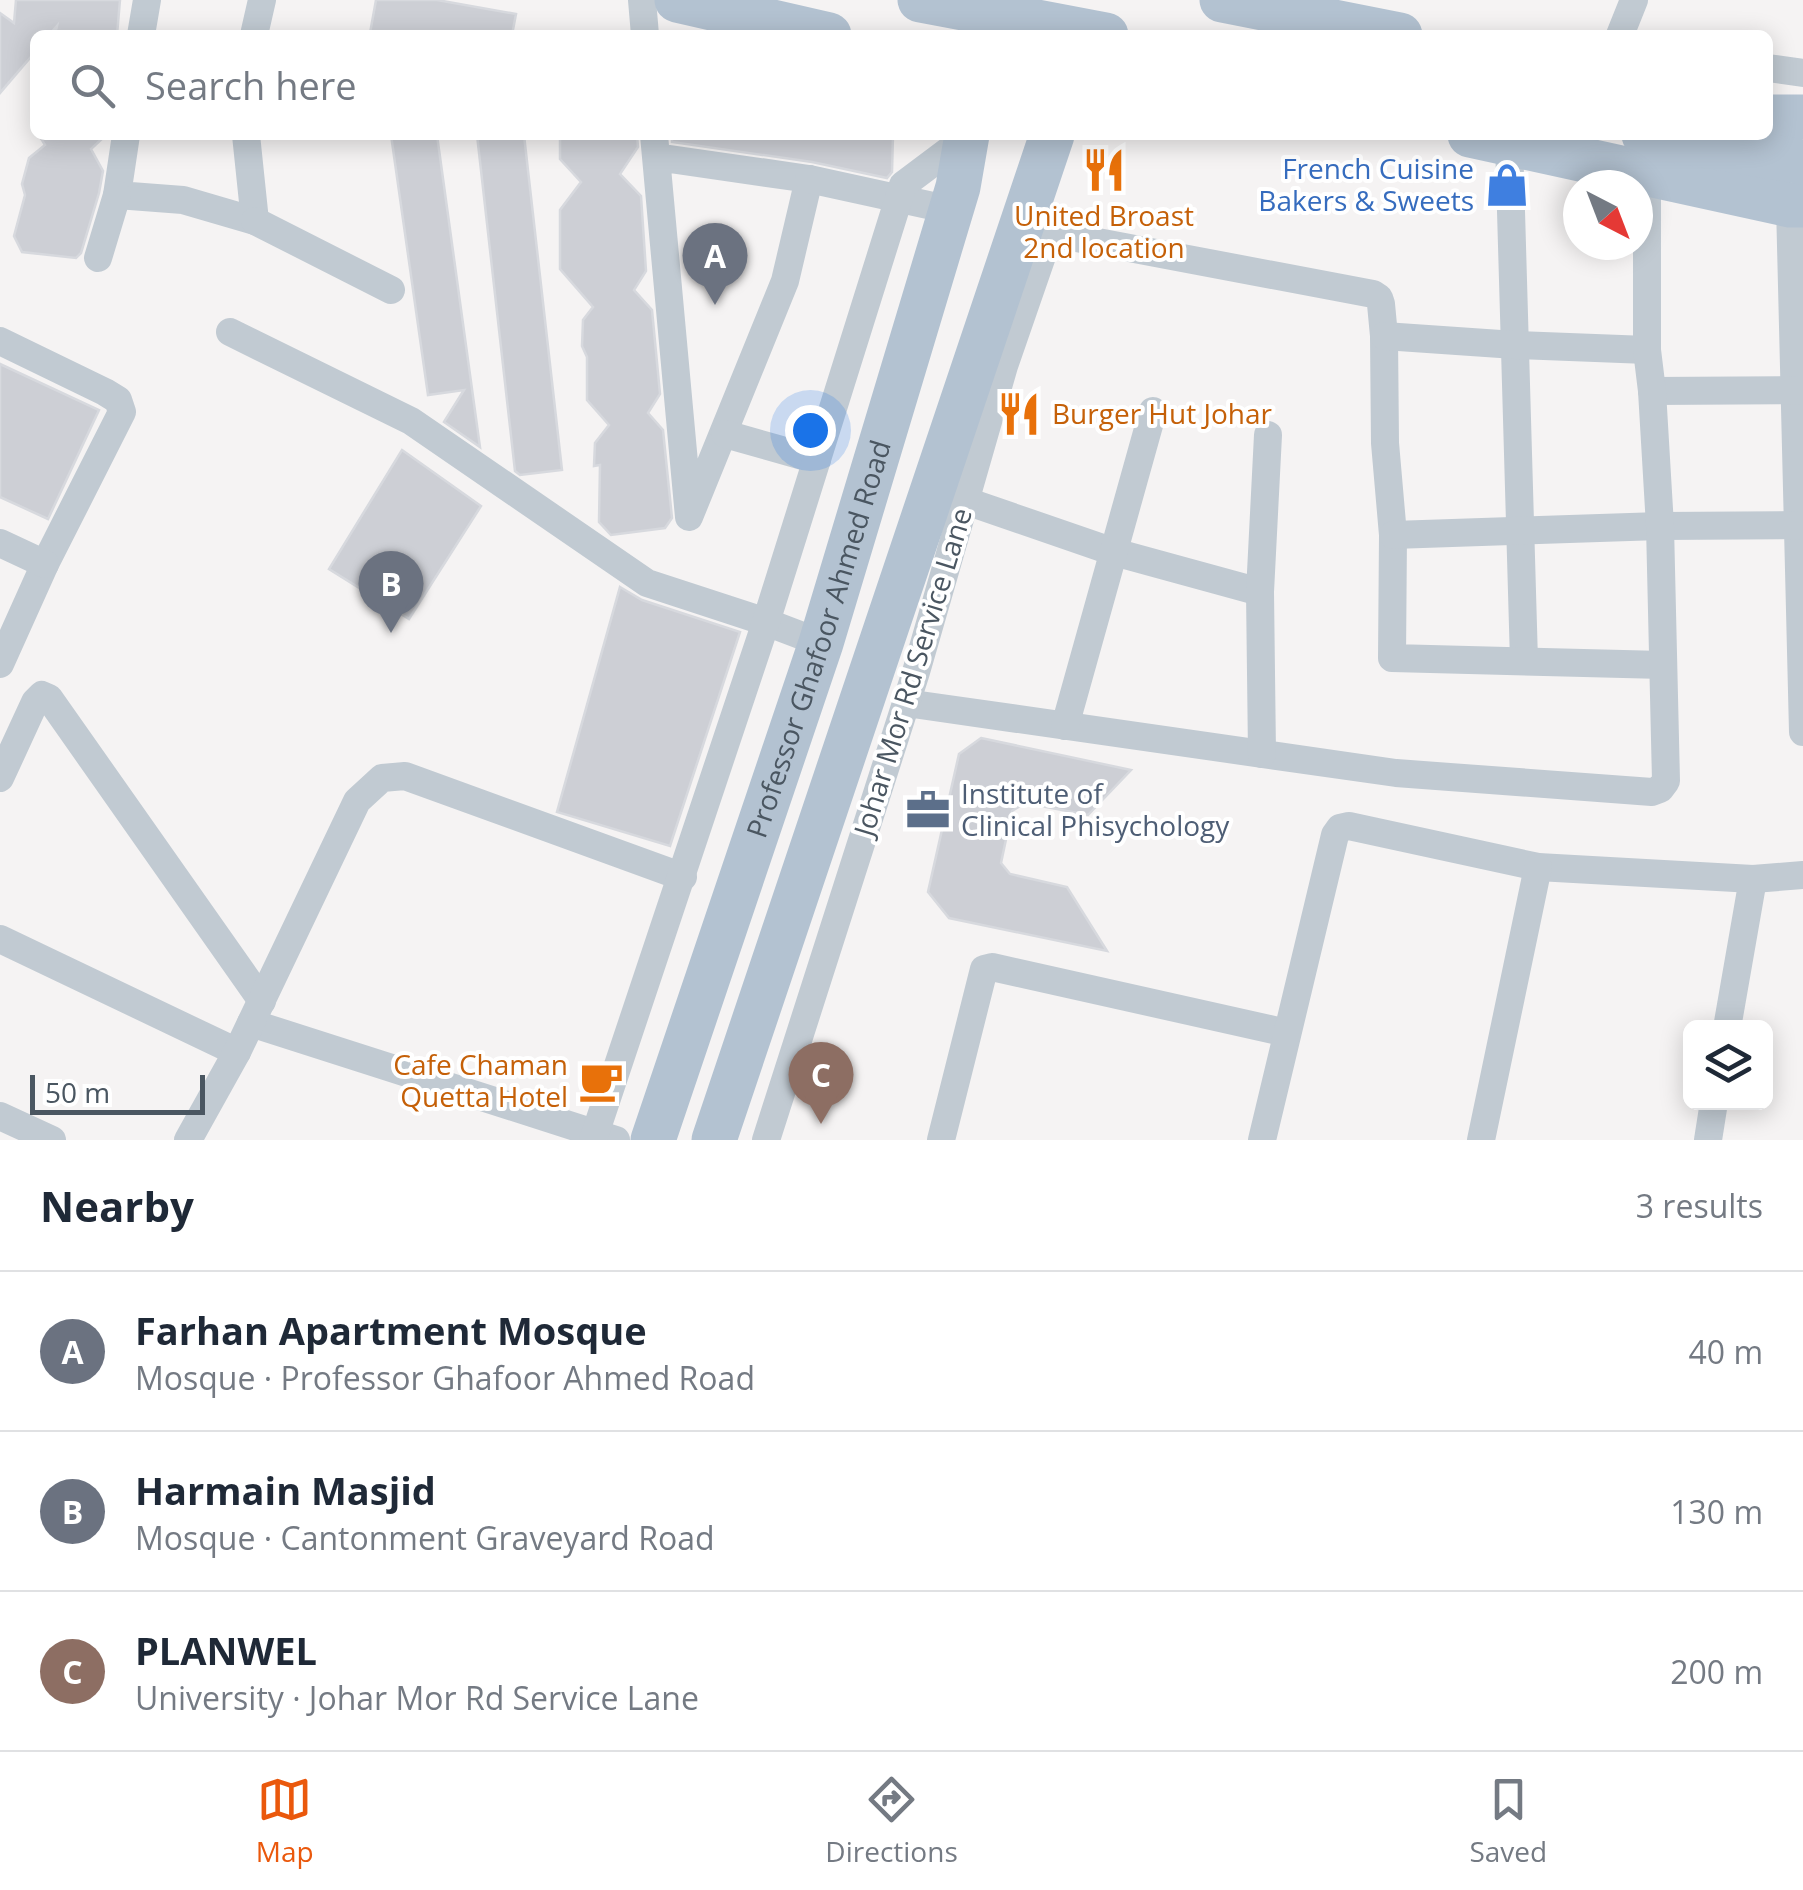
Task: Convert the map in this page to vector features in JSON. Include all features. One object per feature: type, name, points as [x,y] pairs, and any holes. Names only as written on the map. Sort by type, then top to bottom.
[{"type":"main road","points":[[676,0],[811,30]]},
{"type":"main road","points":[[920,0],[1079,30]]},
{"type":"main road","points":[[1005,0],[1018,30]]},
{"type":"main road","points":[[1230,13],[1361,30]]},
{"type":"main road","points":[[1773,117],[1803,118]]},
{"type":"main road","name":"Professor Ghafoor Ahmed Road","points":[[653,1140],[821,643],[958,187],[966,140]]},
{"type":"main road","points":[[714,1140],[793,903],[959,482],[1035,230],[1051,140]]},
{"type":"main road","points":[[1500,140],[1645,154],[1803,162]]},
{"type":"main road","points":[[1645,154],[1797,205]]},
{"type":"main road","points":[[739,880],[793,903]]},
{"type":"street","points":[[142,30],[146,0]]},
{"type":"street","points":[[255,30],[262,0]]},
{"type":"street","points":[[642,0],[645,30]]},
{"type":"street","points":[[1622,30],[1634,0]]},
{"type":"street","points":[[1773,69],[1803,73]]},
{"type":"street","points":[[98,258],[117,195],[125,140]]},
{"type":"street","points":[[247,140],[255,221]]},
{"type":"street","points":[[0,778],[35,702],[42,695],[49,698],[257,1012],[601,1138],[903,185],[962,140]]},
{"type":"street","points":[[1490,140],[1515,346],[1524,661]]},
{"type":"street","points":[[809,179],[785,281],[690,517],[655,146],[809,179],[951,210]]},
{"type":"street","points":[[906,703],[1396,773],[1652,792],[1660,789],[1666,781],[1660,526],[1647,350],[1645,154]]},
{"type":"street","points":[[117,195],[183,200],[255,221],[391,290]]},
{"type":"street","points":[[1797,205],[1803,732]]},
{"type":"street","points":[[1035,230],[1373,294],[1382,304],[1385,443],[1393,535],[1392,658],[1663,665]]},
{"type":"street","points":[[230,332],[411,422],[648,583],[821,643]]},
{"type":"street","points":[[1384,336],[1515,346],[1647,350]]},
{"type":"street","points":[[0,341],[105,392],[118,400],[122,412],[45,564],[0,664]]},
{"type":"street","points":[[1652,391],[1799,390]]},
{"type":"street","points":[[1065,726],[1153,411]]},
{"type":"street","points":[[725,434],[817,460]]},
{"type":"street","points":[[1262,754],[1260,592],[1268,435]]},
{"type":"street","points":[[959,482],[1114,552],[1260,592]]},
{"type":"street","name":"Johar Mor Rd Service Lane","points":[[766,1140],[906,703],[959,482]]},
{"type":"street","points":[[1393,535],[1660,526],[1801,526]]},
{"type":"street","points":[[0,543],[45,564]]},
{"type":"street","points":[[188,1140],[257,1012],[357,801],[382,778],[405,776],[683,877]]},
{"type":"street","points":[[1262,1140],[1340,828],[1350,826],[1538,867],[1753,879],[1803,876]]},
{"type":"street","points":[[1481,1140],[1538,867]]},
{"type":"street","points":[[1729,1020],[1753,879]]},
{"type":"street","points":[[0,939],[237,1052]]},
{"type":"street","points":[[941,1140],[984,968],[1286,1034]]},
{"type":"street","points":[[1708,1140],[1713,1110]]},
{"type":"street","points":[[0,1116],[52,1140]]},
{"type":"building","points":[[16,0],[120,0],[117,30],[56,30],[57,26],[53,30],[30,30],[30,58],[0,93],[0,13],[14,23]]},
{"type":"building","points":[[376,0],[437,0],[516,14],[513,30],[371,30]]},
{"type":"building","points":[[42,140],[101,140],[91,149],[103,171],[99,193],[81,253],[76,258],[22,252],[14,236],[25,195],[22,184],[29,158],[45,145]]},
{"type":"building","points":[[392,140],[438,140],[480,447],[444,422],[464,390],[428,395]]},
{"type":"building","points":[[478,140],[525,140],[562,470],[520,475],[515,471]]},
{"type":"building","points":[[560,140],[637,140],[638,147],[620,174],[641,196],[646,271],[634,290],[652,310],[660,394],[648,413],[663,430],[672,518],[665,528],[611,535],[599,522],[600,465],[594,466],[595,443],[609,425],[587,400],[583,320],[593,307],[560,269],[560,210],[581,182],[560,159]]},
{"type":"building","points":[[893,140],[892,172],[887,178],[812,162],[672,142]]},
{"type":"building","points":[[0,364],[99,410],[48,519],[0,497]]},
{"type":"building","points":[[402,450],[481,506],[409,619],[329,569]]},
{"type":"building","points":[[620,587],[642,600],[740,632],[670,846],[557,812]]},
{"type":"building","points":[[981,738],[1131,770],[1088,815],[1025,803],[1012,811],[1001,863],[1010,874],[1067,887],[1107,951],[949,918],[928,892],[959,754]]},
{"type":"place","name":"United Broast 2nd location","points":[[1104,170]]},
{"type":"place","name":"French Cuisine Bakers & Sweets","points":[[1507,185]]},
{"type":"place","name":"Farhan Apartment Mosque","points":[[715,305]]},
{"type":"place","name":"Burger Hut Johar","points":[[1019,414]]},
{"type":"place","name":"Harmain Masjid","points":[[391,633]]},
{"type":"place","name":"Institute of Clinical Phisychology","points":[[928,810]]},
{"type":"place","name":"Cafe Chaman Quetta Hotel","points":[[601,1081]]},
{"type":"place","name":"PLANWEL","points":[[821,1124]]}]
